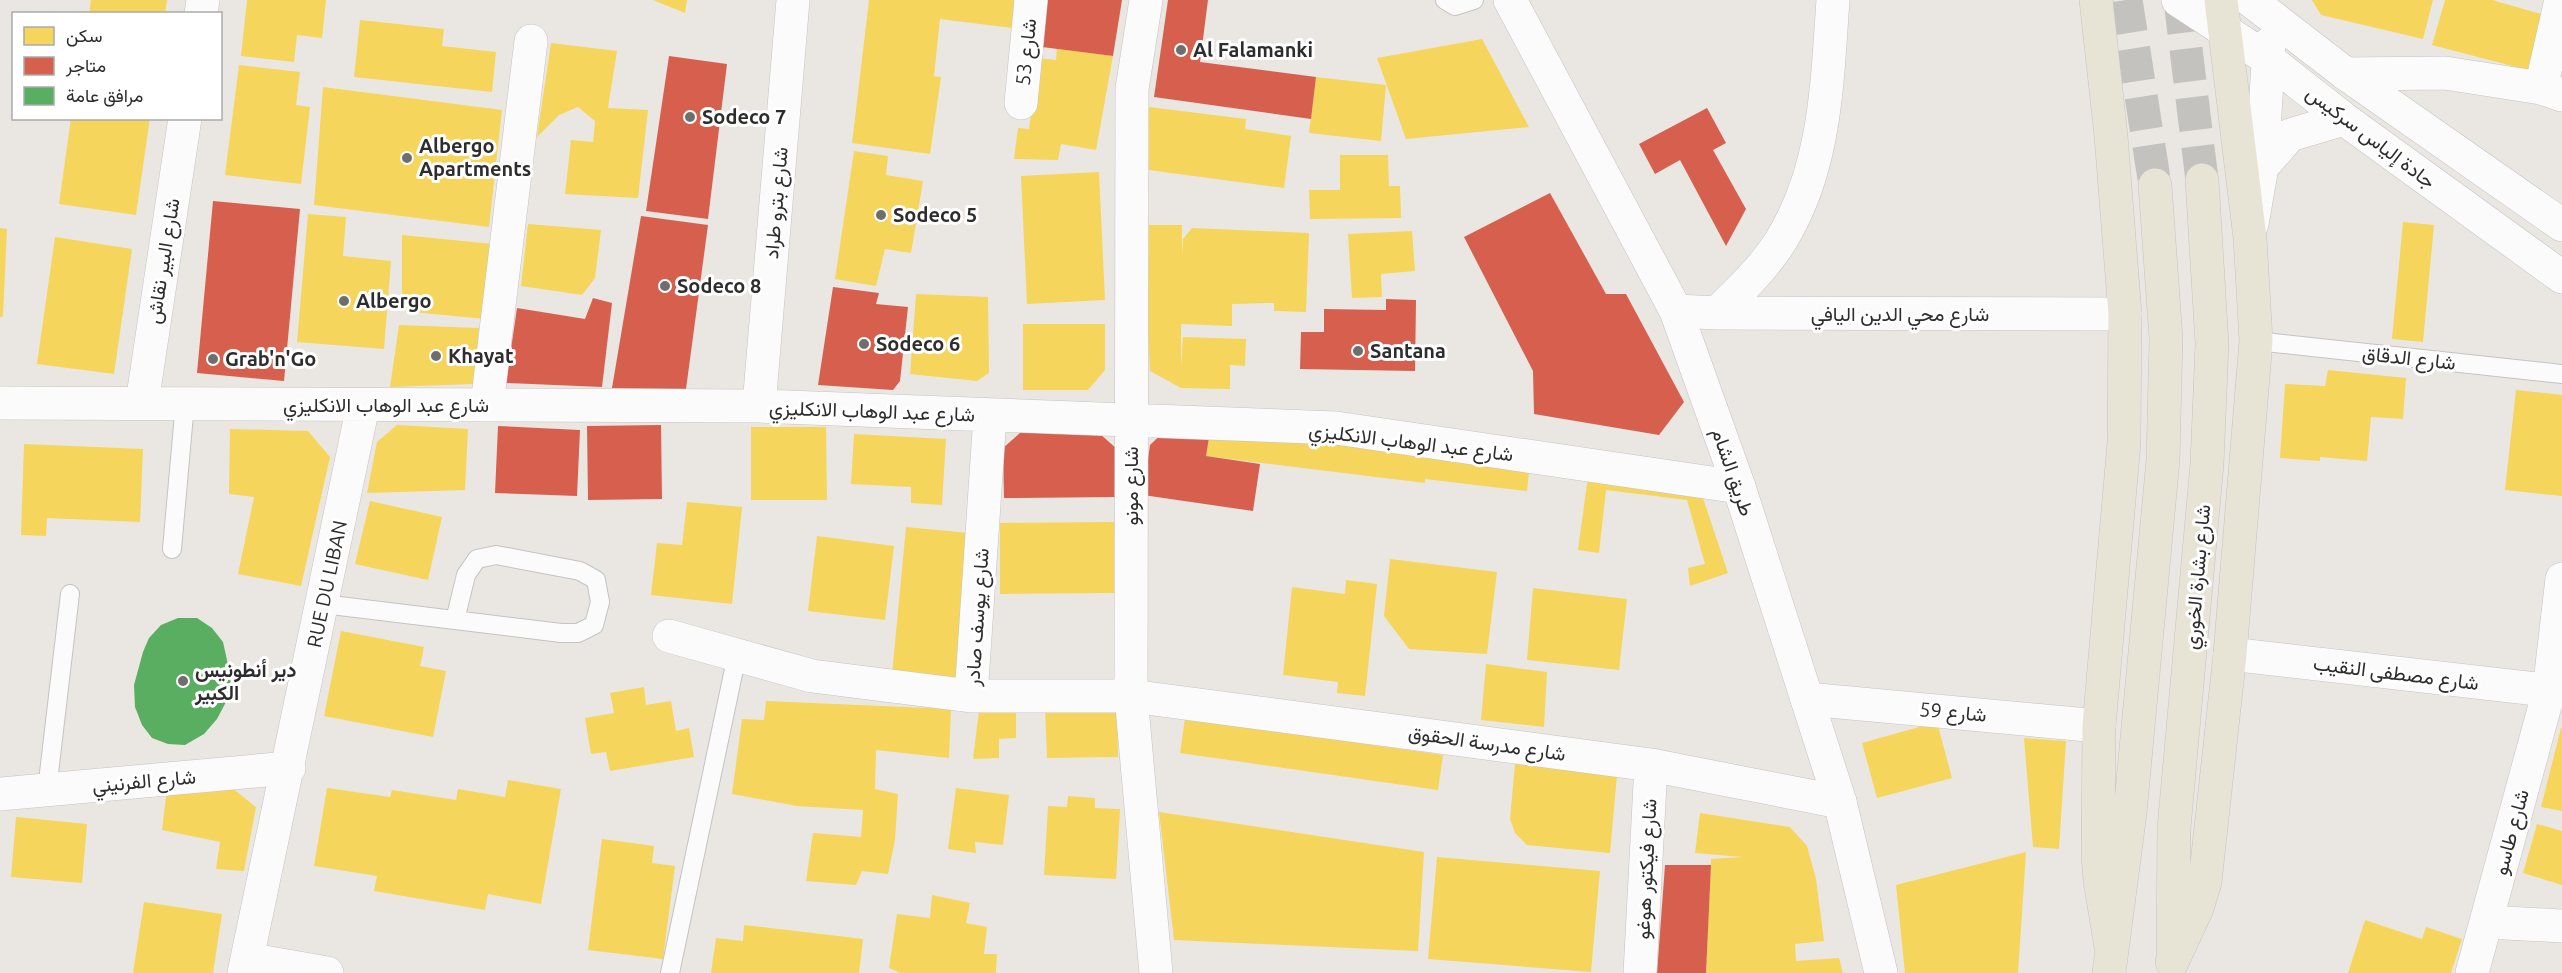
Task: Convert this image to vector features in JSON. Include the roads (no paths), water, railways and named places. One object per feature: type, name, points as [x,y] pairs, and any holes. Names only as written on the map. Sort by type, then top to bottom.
[{"type":"main road","points":[[2096,0],[2111,136],[2125,314],[2124,443],[2099,726],[2098,855],[2110,960]]},
{"type":"main road","points":[[2172,968],[2197,908],[2205,882],[2230,654],[2256,341],[2250,238],[2223,15]]},
{"type":"main road","name":"شارع بشارة الخوري","points":[[2172,968],[2175,828],[2207,464],[2212,356],[2202,180]]},
{"type":"main road","points":[[2110,960],[2130,813],[2163,460],[2166,339],[2155,185]]},
{"type":"street","name":"شارع بترو طراد","points":[[759,406],[793,0]]},
{"type":"street","name":"شارع 53","points":[[1021,103],[1031,0]]},
{"type":"street","name":"شارع مونو","points":[[1146,0],[1132,89],[1131,696],[1156,973]]},
{"type":"street","name":"طريق الشام","points":[[1510,0],[1676,311],[1739,487],[1840,802],[1881,973]]},
{"type":"street","points":[[1717,313],[1763,266],[1796,215],[1808,188],[1823,120],[1833,0]]},
{"type":"street","name":"جادة إلياس سركيس","points":[[2178,0],[2223,15],[2268,59],[2344,119],[2562,277]]},
{"type":"street","points":[[2346,74],[2445,73],[2551,92],[2561,0]]},
{"type":"street","points":[[2250,238],[2262,167],[2268,59],[2264,5]]},
{"type":"street","name":"جادة إلياس سركيس","points":[[2264,5],[2346,74],[2562,225]]},
{"type":"street","points":[[487,405],[531,41]]},
{"type":"street","points":[[2262,167],[2290,135],[2344,119]]},
{"type":"street","name":"شارع البير نقاش","points":[[142,403],[185,120]]},
{"type":"street","name":"شارع محي الدين اليافي","points":[[1676,311],[2125,314]]},
{"type":"street","name":"شارع عبد الوهاب الانكليزي","points":[[0,404],[759,406],[1336,428],[1739,487]]},
{"type":"street","name":"RUE DU LIBAN","points":[[246,966],[363,406]]},
{"type":"street","name":"شارع يوسف صادر","points":[[990,416],[971,696],[1131,696]]},
{"type":"street","name":"شارع طاسو","points":[[2472,973],[2555,692],[2562,579]]},
{"type":"street","points":[[669,636],[812,676],[971,696]]},
{"type":"street","name":"شارع مصطفى النقيب","points":[[2230,654],[2555,692]]},
{"type":"street","name":"شارع مدرسة الحقوق","points":[[1131,696],[1651,765],[1840,802]]},
{"type":"street","name":"شارع 59","points":[[1807,699],[2099,726]]},
{"type":"street","name":"شارع فيكتور هوغو","points":[[1640,973],[1651,765]]},
{"type":"street","name":"شارع الفرنيني","points":[[0,794],[289,768]]},
{"type":"street","points":[[2487,922],[2562,926]]},
{"type":"street","points":[[246,966],[327,973]]},
{"type":"lane","points":[[1444,0],[1455,6],[1474,0]]},
{"type":"lane","name":"شارع الدقاق","points":[[2256,341],[2562,374]]},
{"type":"lane","points":[[172,549],[185,403]]},
{"type":"lane","points":[[323,604],[561,633],[578,633],[594,625],[600,602],[596,580],[580,571],[496,555],[477,560],[466,575],[455,620]]},
{"type":"lane","points":[[47,790],[70,594]]},
{"type":"lane","points":[[670,973],[737,655]]},
{"type":"tunnel","points":[[2126,0],[2155,185]]},
{"type":"tunnel","points":[[2180,0],[2202,180]]},
{"type":"place","name":"Al Falamanki","points":[[1181,50]]},
{"type":"place","name":"Sodeco 7","points":[[690,117]]},
{"type":"place","name":"Albergo Apartments","points":[[407,158]]},
{"type":"place","name":"Sodeco 5","points":[[881,215]]},
{"type":"place","name":"Sodeco 8","points":[[665,286]]},
{"type":"place","name":"Albergo","points":[[344,301]]},
{"type":"place","name":"Sodeco 6","points":[[864,344]]},
{"type":"place","name":"Santana","points":[[1358,351]]},
{"type":"place","name":"Khayat","points":[[436,356]]},
{"type":"place","name":"Grab'n'Go","points":[[213,359]]},
{"type":"place","name":"دير أنطونيس الكبير","points":[[183,681]]}]
